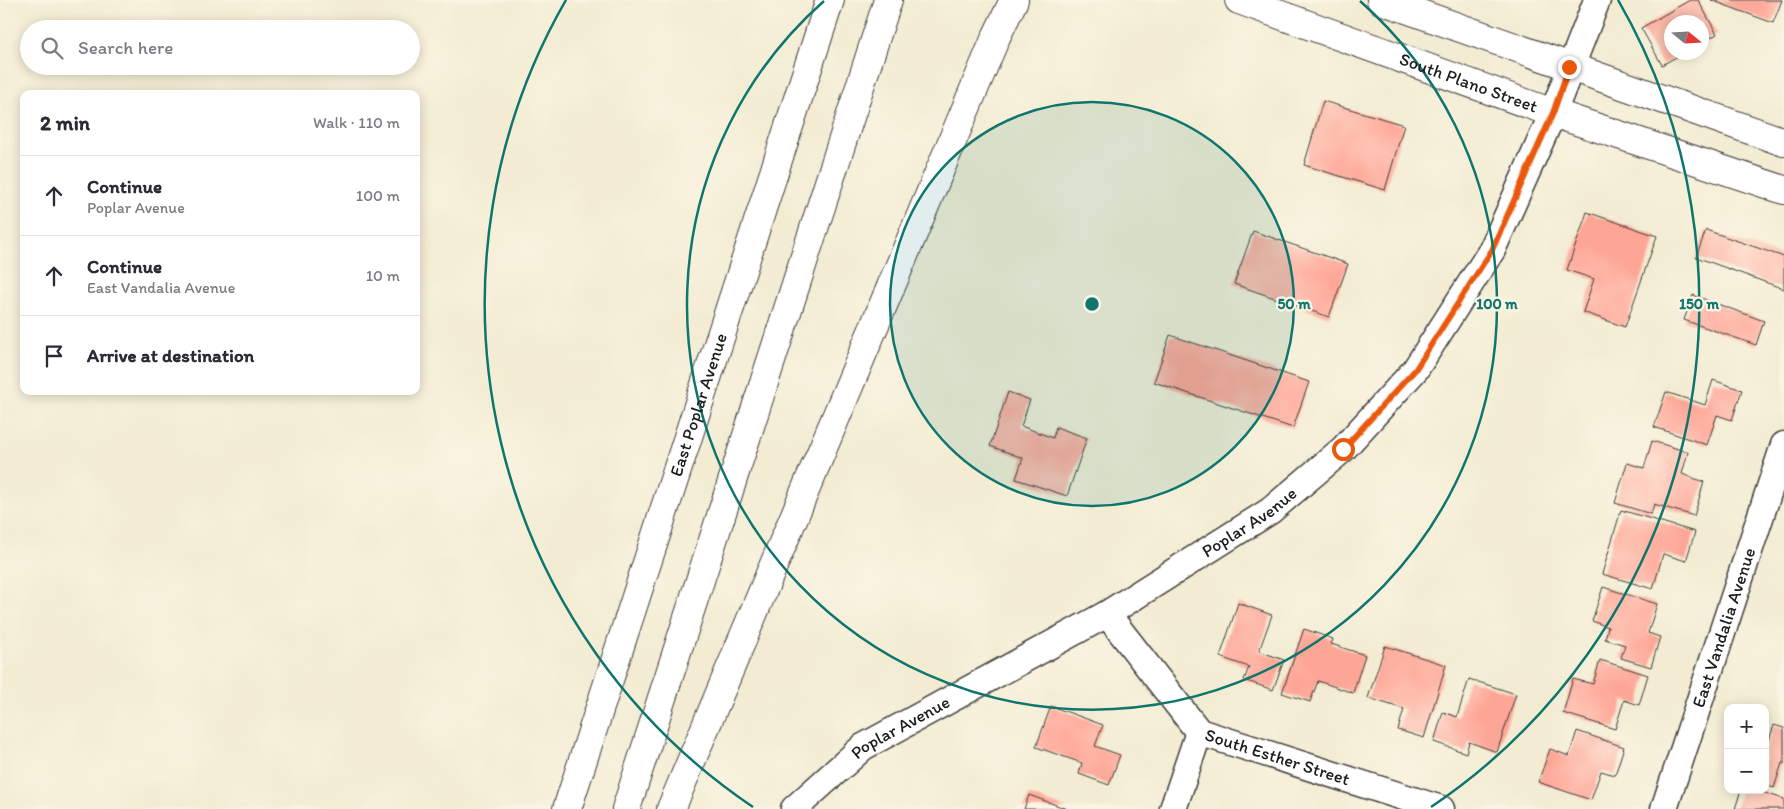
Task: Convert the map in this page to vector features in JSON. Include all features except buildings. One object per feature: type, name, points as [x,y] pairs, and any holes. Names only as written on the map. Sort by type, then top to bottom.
[{"type":"main road","name":"East Poplar Avenue","points":[[567,809],[830,0]]},
{"type":"main road","points":[[626,809],[888,0]]},
{"type":"main road","points":[[670,809],[996,37],[1014,0]]},
{"type":"main road","name":"South Plano Street","points":[[1239,0],[1561,91],[1784,142]]},
{"type":"main road","name":"South Plano Street","points":[[1381,0],[1561,91],[1784,190]]},
{"type":"street","points":[[1561,91],[1596,0]]},
{"type":"street","name":"Poplar Avenue","points":[[794,809],[863,746],[1107,614],[1270,511],[1343,449],[1415,370],[1492,250],[1561,91]]},
{"type":"street","name":"East Vandalia Avenue","points":[[1664,809],[1784,445]]},
{"type":"street","name":"South Esther Street","points":[[1107,614],[1199,732],[1441,809]]},
{"type":"street","points":[[1174,809],[1199,732]]},
{"type":"route","points":[[1343,449],[1415,370],[1492,250],[1553,113],[1569,67]]}]
